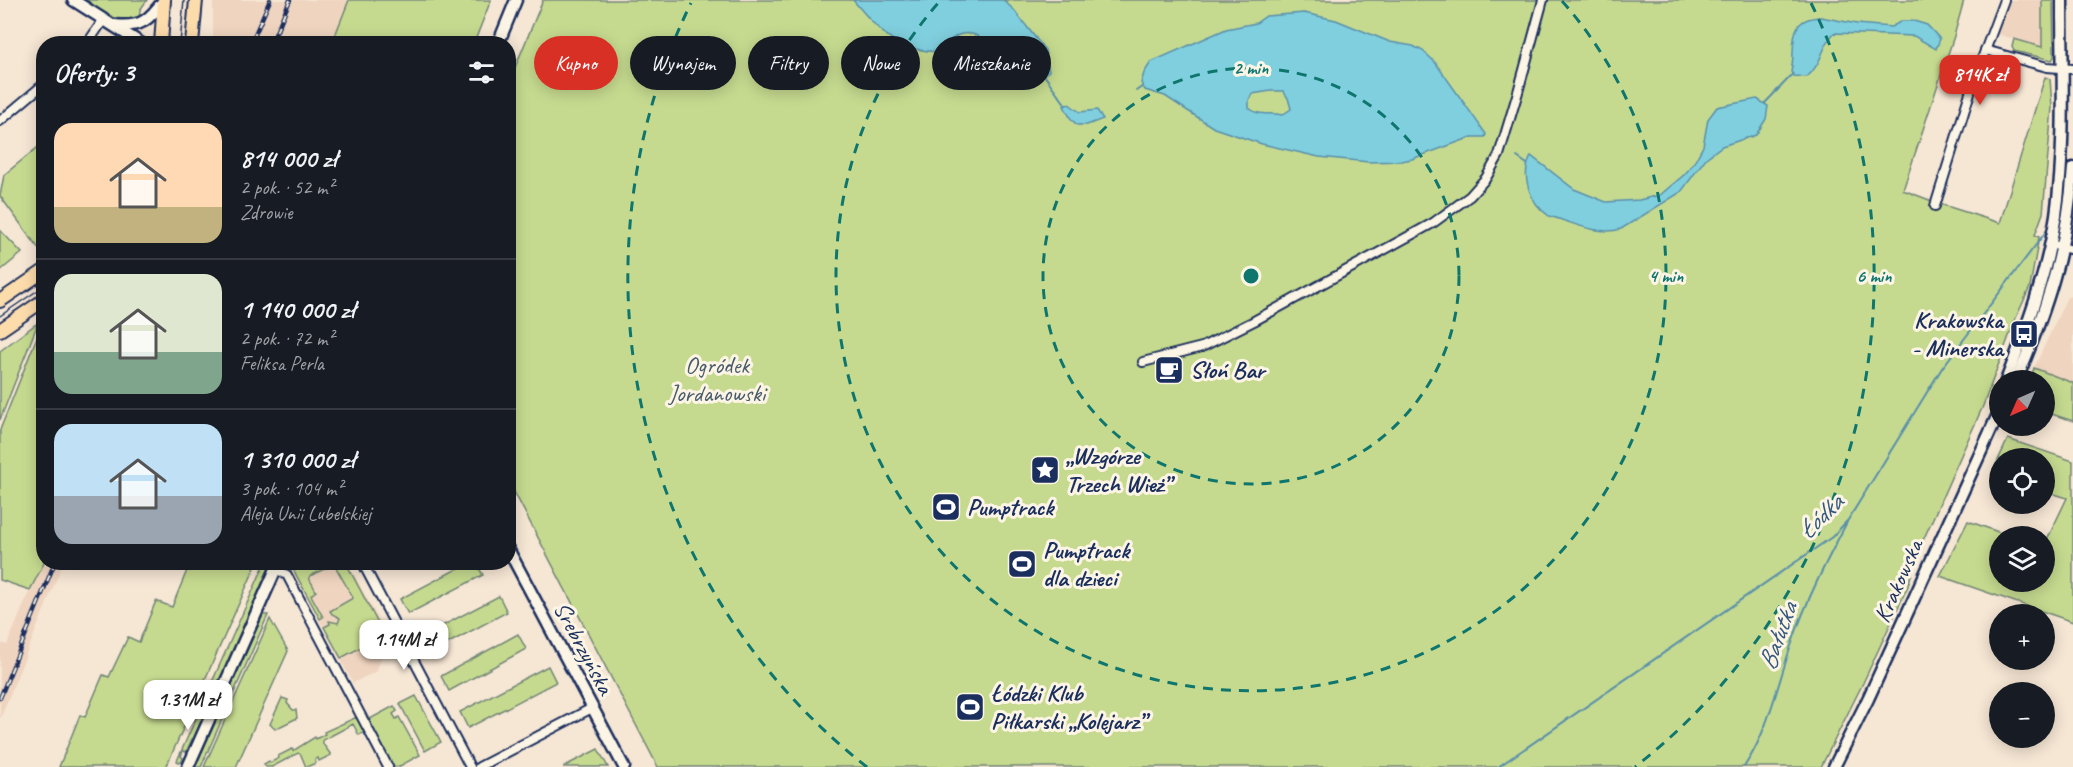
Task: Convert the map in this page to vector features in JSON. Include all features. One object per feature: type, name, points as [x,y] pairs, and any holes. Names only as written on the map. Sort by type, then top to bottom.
[{"type":"main road","points":[[73,0],[130,36]]},
{"type":"main road","points":[[108,22],[132,26],[143,22],[152,16],[164,0]]},
{"type":"main road","points":[[162,36],[164,0]]},
{"type":"main road","points":[[193,36],[196,0]]},
{"type":"main road","points":[[501,36],[516,0]]},
{"type":"main road","points":[[2010,370],[2034,307],[2057,208],[2068,68],[2062,0]]},
{"type":"main road","points":[[2020,370],[2067,249],[2073,168]]},
{"type":"main road","points":[[0,301],[36,276]]},
{"type":"main road","points":[[0,330],[36,305]]},
{"type":"main road","name":"Krakowska","points":[[1834,767],[1868,699],[1989,431]]},
{"type":"main road","name":"Srebrzyńska","points":[[516,564],[624,767]]},
{"type":"main road","points":[[188,767],[275,570]]},
{"type":"street","points":[[1143,362],[1202,347],[1244,326],[1433,223],[1470,196],[1486,178],[1499,154],[1543,0]]},
{"type":"street","points":[[1935,206],[1973,83],[2004,0]]},
{"type":"street","points":[[95,36],[108,22]]},
{"type":"street","points":[[1985,50],[2042,66],[2068,68]]},
{"type":"street","points":[[0,121],[36,91]]},
{"type":"street","points":[[2051,240],[2067,249]]},
{"type":"street","points":[[281,570],[287,575],[388,767]]},
{"type":"street","points":[[366,570],[470,767]]},
{"type":"street","points":[[479,767],[592,708]]},
{"type":"shaded area","points":[[213,0],[349,0],[335,36],[213,36]]},
{"type":"shaded area","points":[[2010,0],[2042,0],[2042,48],[1997,34]]},
{"type":"shaded area","points":[[2073,296],[2073,383],[2055,376],[2055,370],[2034,368],[2067,297]]},
{"type":"shaded area","points":[[40,570],[60,570],[0,719],[0,643],[7,645]]},
{"type":"shaded area","points":[[352,570],[387,636],[377,671],[353,683],[293,571]]},
{"type":"green space","points":[[87,0],[147,0],[140,10],[139,20],[120,21],[90,5]]},
{"type":"green space","points":[[349,0],[491,0],[477,36],[335,36]]},
{"type":"green space","name":"Ogródek Jordanowski","points":[[543,0],[1964,0],[1903,190],[2000,223],[2045,77],[2050,79],[2052,107],[2043,213],[2035,235],[2039,237],[2030,287],[1996,370],[1989,370],[1989,390],[1983,406],[1917,554],[1908,586],[1821,767],[658,767],[516,495],[516,65]]},
{"type":"green space","points":[[2042,0],[2053,0],[2054,57],[2052,60],[2014,51],[2012,47],[2014,39],[2042,47]]},
{"type":"green space","points":[[36,149],[36,245],[0,196],[4,175]]},
{"type":"green space","points":[[0,230],[22,253],[0,271]]},
{"type":"green space","points":[[36,324],[36,328],[0,420],[0,351]]},
{"type":"green space","points":[[36,340],[36,570],[40,570],[30,590],[0,580],[0,430]]},
{"type":"green space","points":[[2055,376],[2073,383],[2073,421],[2055,415]]},
{"type":"green space","points":[[2008,439],[2035,448],[2004,448]]},
{"type":"green space","points":[[2055,455],[2073,461],[2073,622],[2055,616],[2055,604],[2021,604],[1940,576],[1968,521],[1989,529],[1989,592],[2055,592],[2054,526],[2067,498],[2055,494]]},
{"type":"green space","points":[[187,570],[254,570],[166,767],[59,767],[80,715],[85,717],[103,675],[109,677],[128,637],[139,642],[156,601],[172,607]]},
{"type":"green space","points":[[262,570],[269,570],[194,739],[186,752],[183,751],[181,763],[177,761]]},
{"type":"green space","points":[[322,570],[309,578],[316,591],[311,595],[323,617],[320,619],[294,571]]},
{"type":"green space","points":[[337,570],[350,570],[384,635],[341,658],[324,627],[330,624],[329,621],[338,623],[340,618],[330,611],[353,598]]},
{"type":"green space","points":[[455,570],[480,570],[483,575],[408,614],[400,599]]},
{"type":"green space","points":[[499,596],[507,612],[428,654],[419,638]]},
{"type":"green space","points":[[263,615],[268,615],[201,767],[194,767]]},
{"type":"green space","points":[[270,619],[288,651],[236,767],[204,767]]},
{"type":"green space","points":[[518,634],[526,649],[449,691],[441,676]]},
{"type":"green space","points":[[548,666],[556,682],[468,728],[460,712]]},
{"type":"green space","points":[[416,696],[441,742],[425,751],[400,704]]},
{"type":"green space","points":[[282,698],[288,700],[287,703],[293,710],[296,710],[297,718],[275,729],[270,724]]},
{"type":"green space","points":[[394,706],[397,711],[393,714],[396,719],[399,717],[420,755],[398,767],[393,767],[368,720]]},
{"type":"green space","points":[[357,717],[365,732],[359,735],[353,724],[323,740],[323,744],[331,755],[319,761],[318,758],[315,760],[316,763],[306,767],[298,753],[272,767],[266,767],[264,764],[269,761],[270,763],[279,758],[278,756],[292,749],[293,751],[315,737],[316,739],[325,734],[324,732]]},
{"type":"green space","points":[[598,749],[608,767],[563,767]]},
{"type":"water","points":[[853,0],[1003,0],[1034,36],[978,36],[966,33],[956,36],[932,36],[932,51],[929,51],[920,50],[920,36],[888,36],[867,17]]},
{"type":"water","points":[[1304,13],[1336,20],[1390,42],[1413,46],[1423,51],[1435,62],[1486,134],[1485,137],[1472,137],[1401,161],[1369,162],[1319,157],[1262,144],[1214,128],[1165,96],[1145,90],[1141,83],[1151,62],[1226,29],[1256,23],[1266,16]],"holes":[[[1283,91],[1291,109],[1282,115],[1261,113],[1249,108],[1252,94]]]},
{"type":"water","points":[[1821,17],[1857,24],[1891,27],[1902,21],[1914,21],[1927,25],[1940,39],[1936,49],[1914,36],[1834,33],[1812,72],[1807,77],[1794,76],[1791,72],[1794,36],[1797,28],[1802,22]]},
{"type":"water","points":[[1757,99],[1768,106],[1766,119],[1756,135],[1722,146],[1706,158],[1681,192],[1621,229],[1594,230],[1549,216],[1542,211],[1532,197],[1526,172],[1531,156],[1574,189],[1606,202],[1639,200],[1660,195],[1685,174],[1695,161],[1703,146],[1708,119],[1717,107]]},
{"type":"water","points":[[1069,104],[1080,112],[1097,110],[1103,119],[1087,125],[1077,125],[1064,106]]},
{"type":"waterway","points":[[1765,103],[1793,74]]},
{"type":"waterway","points":[[1051,85],[1066,105]]},
{"type":"waterway","points":[[1136,91],[1143,86]]},
{"type":"waterway","points":[[1517,157],[1527,164]]},
{"type":"waterway","name":"Łódka","points":[[1498,767],[1832,537],[1848,520],[1942,368],[2048,229]]},
{"type":"waterway","name":"Bałutka","points":[[1744,767],[1766,723],[1804,612],[1847,522]]},
{"type":"tram line","points":[[181,36],[184,0]]},
{"type":"tram line","points":[[0,316],[36,291]]},
{"type":"railway","points":[[254,36],[270,0]]},
{"type":"railway","points":[[274,36],[290,0]]},
{"type":"railway","points":[[0,698],[52,570]]},
{"type":"place","name":"Krakowska - Minerska","points":[[2024,334]]},
{"type":"place","name":"Słoń Bar","points":[[1169,370]]},
{"type":"place","name":"„Wzgórze Trzech Wież”","points":[[1045,470]]},
{"type":"place","name":"Pumptrack","points":[[946,507]]},
{"type":"place","name":"Pumptrack dla dzieci","points":[[1022,564]]},
{"type":"place","name":"Łódzki Klub Piłkarski „Kolejarz”","points":[[970,707]]}]
